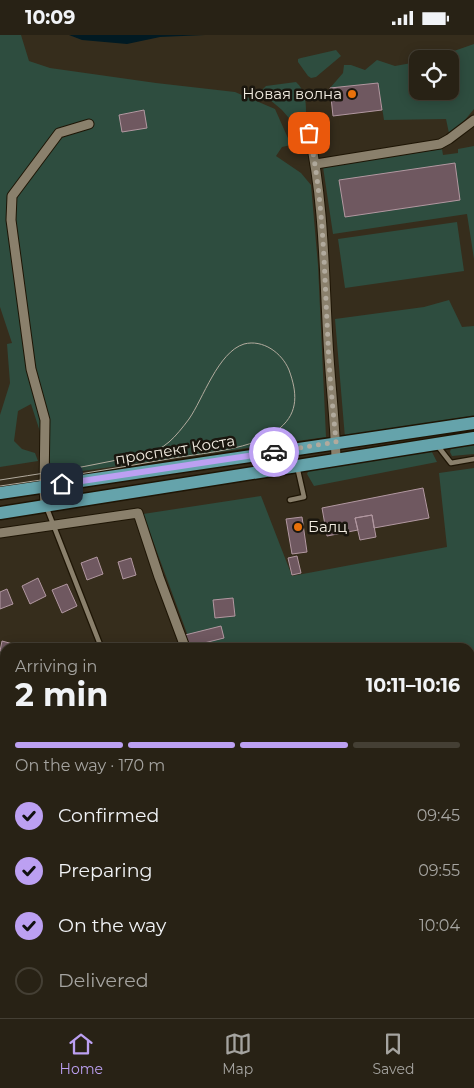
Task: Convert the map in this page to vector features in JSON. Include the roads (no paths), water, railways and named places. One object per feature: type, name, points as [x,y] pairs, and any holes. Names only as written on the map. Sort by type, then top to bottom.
[{"type":"main road","name":"проспект Коста","points":[[0,493],[474,423]]},
{"type":"main road","points":[[0,513],[474,438]]},
{"type":"street","points":[[316,165],[440,144],[474,120]]},
{"type":"street","points":[[45,505],[45,420],[31,369],[12,220],[12,196],[58,133],[89,124]]},
{"type":"street","points":[[309,133],[316,165],[325,263],[336,459]]},
{"type":"street","points":[[0,533],[138,513],[159,577],[184,643]]},
{"type":"lane","points":[[436,443],[451,463],[474,459]]},
{"type":"lane","points":[[290,500],[304,497],[297,465]]},
{"type":"lane","points":[[45,505],[99,643]]},
{"type":"water","points":[[69,35],[205,35],[160,37],[127,44],[82,40]]},
{"type":"tram line","points":[[0,480],[134,457],[157,450],[169,442],[189,419],[226,356],[244,344],[258,344],[271,349],[282,358],[289,370],[295,394],[291,415],[280,428],[257,441],[211,452],[0,486]]},
{"type":"place","name":"Новая волна","points":[[352,94]]},
{"type":"place","name":"Балц","points":[[298,527]]}]
